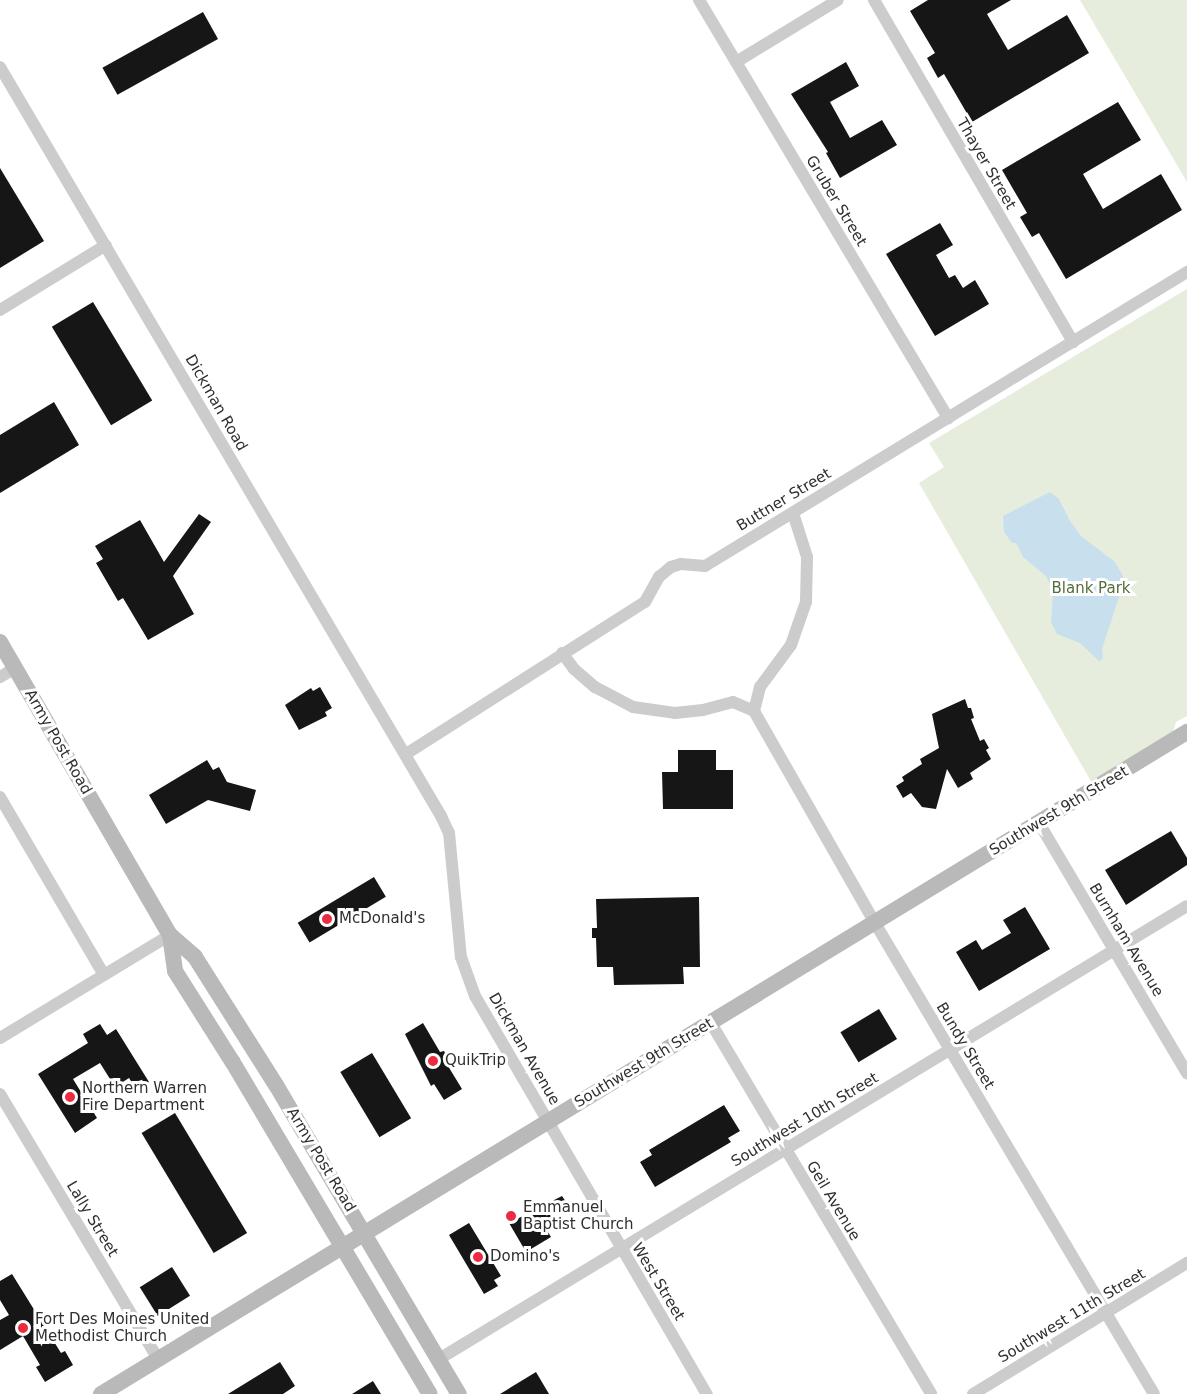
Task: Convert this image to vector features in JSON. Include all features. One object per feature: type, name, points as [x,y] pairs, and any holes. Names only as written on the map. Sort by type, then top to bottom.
[{"type":"main road","name":"Army Post Road","points":[[0,642],[170,935],[195,957],[276,1085],[459,1394]]},
{"type":"main road","name":"Southwest 9th Street","points":[[101,1394],[1187,732]]},
{"type":"main road","name":"Army Post Road","points":[[170,935],[175,971],[232,1061],[430,1394]]},
{"type":"street","name":"Gruber Street","points":[[699,0],[948,418]]},
{"type":"street","points":[[736,62],[838,0]]},
{"type":"street","name":"Thayer Street","points":[[874,0],[1073,342]]},
{"type":"street","name":"Dickman Road","points":[[0,67],[406,754]]},
{"type":"street","points":[[0,310],[106,245]]},
{"type":"street","name":"Buttner Street","points":[[406,754],[645,602],[659,577],[671,567],[681,564],[705,566],[1187,272]]},
{"type":"street","points":[[562,653],[574,669],[595,687],[633,707],[675,713],[703,710],[733,702],[743,704],[754,711],[760,687],[791,645],[806,602],[807,557],[793,513]]},
{"type":"street","points":[[0,677],[15,668]]},
{"type":"street","name":"Bundy Street","points":[[754,711],[875,923],[1154,1394]]},
{"type":"street","name":"Dickman Avenue","points":[[406,754],[449,832],[461,957],[476,996],[549,1122]]},
{"type":"street","points":[[0,797],[104,975]]},
{"type":"street","name":"Burnham Avenue","points":[[1039,823],[1187,1073]]},
{"type":"street","name":"Southwest 10th Street","points":[[439,1359],[1187,906]]},
{"type":"street","points":[[0,1038],[170,935]]},
{"type":"street","name":"Geil Avenue","points":[[711,1023],[931,1394]]},
{"type":"street","name":"Lally Street","points":[[0,1094],[158,1359]]},
{"type":"street","name":"West Street","points":[[549,1122],[707,1394]]},
{"type":"street","name":"Southwest 11th Street","points":[[973,1394],[1187,1263]]},
{"type":"green space","points":[[1080,0],[1187,0],[1187,182],[1135,93]]},
{"type":"green space","name":"Blank Park","points":[[1187,289],[1187,716],[1176,722],[1173,732],[1092,783],[919,483],[944,467],[929,443]]},
{"type":"water","points":[[1050,492],[1059,499],[1081,536],[1115,562],[1123,576],[1123,585],[1102,649],[1103,659],[1099,661],[1080,643],[1057,634],[1051,622],[1053,590],[1046,576],[1023,557],[1016,543],[1012,543],[1004,532],[1003,516]]},
{"type":"building","points":[[928,0],[1011,0],[987,14],[1008,50],[1067,15],[1089,53],[972,122],[944,74],[938,78],[927,58],[935,53],[910,11]]},
{"type":"building","points":[[203,12],[218,39],[117,95],[102,68]]},
{"type":"building","points":[[846,62],[859,86],[830,102],[850,138],[882,120],[897,145],[840,178],[826,153],[828,152],[791,94]]},
{"type":"building","points":[[1118,102],[1141,140],[1083,174],[1103,209],[1161,174],[1182,210],[1066,279],[1039,233],[1032,237],[1020,217],[1027,213],[1002,170]]},
{"type":"building","points":[[0,168],[44,241],[0,268]]},
{"type":"building","points":[[940,223],[953,245],[936,255],[949,278],[955,275],[963,288],[975,280],[989,304],[935,336],[886,254]]},
{"type":"building","points":[[93,302],[152,401],[111,425],[52,327]]},
{"type":"building","points":[[54,402],[79,445],[0,493],[0,435]]},
{"type":"building","points":[[199,514],[211,522],[173,576],[194,614],[148,640],[123,598],[118,601],[96,563],[103,559],[95,546],[140,520],[164,562]]},
{"type":"building","points":[[320,687],[332,708],[325,712],[327,716],[299,730],[285,705],[311,688],[313,691]]},
{"type":"building","points":[[965,699],[968,708],[971,708],[974,718],[971,719],[980,741],[984,739],[991,759],[970,773],[973,779],[958,788],[947,769],[936,809],[922,807],[911,793],[903,798],[896,786],[904,781],[902,777],[922,764],[920,759],[939,748],[932,714]]},
{"type":"building","points":[[678,750],[716,750],[716,770],[733,770],[733,809],[663,809],[662,772],[678,772]]},
{"type":"building","points":[[207,760],[213,770],[219,767],[227,782],[256,790],[250,811],[208,800],[166,824],[149,795]]},
{"type":"building","points":[[1171,831],[1187,858],[1187,865],[1126,905],[1105,870]]},
{"type":"building","points":[[374,877],[386,897],[310,943],[298,923]]},
{"type":"building","points":[[699,897],[700,967],[683,967],[684,984],[614,985],[613,967],[597,967],[596,938],[592,938],[592,928],[597,928],[596,899]]},
{"type":"building","points":[[1025,907],[1050,949],[979,991],[956,952],[976,940],[982,950],[1011,933],[1003,920]]},
{"type":"building","points":[[879,1009],[897,1039],[858,1062],[840,1032]]},
{"type":"building","name":"QuikTrip","points":[[423,1023],[440,1052],[444,1051],[451,1064],[448,1066],[462,1089],[444,1100],[434,1084],[431,1086],[405,1034]]},
{"type":"building","points":[[100,1024],[107,1035],[116,1029],[149,1082],[136,1089],[129,1078],[115,1087],[100,1063],[73,1079],[97,1118],[75,1133],[38,1074],[88,1043],[83,1034]]},
{"type":"building","points":[[372,1053],[411,1118],[379,1137],[340,1072]]},
{"type":"building","points":[[724,1105],[740,1131],[728,1138],[731,1142],[655,1187],[640,1162],[652,1155],[649,1150]]},
{"type":"building","points":[[175,1113],[247,1233],[214,1253],[142,1133]]},
{"type":"building","points":[[562,1196],[570,1208],[543,1224],[551,1237],[526,1252],[509,1223]]},
{"type":"building","points":[[469,1223],[501,1276],[494,1280],[498,1286],[484,1294],[449,1235]]},
{"type":"building","points":[[172,1267],[190,1296],[158,1316],[140,1287]]},
{"type":"building","name":"Fort Des Moines United Methodist Church","points":[[12,1274],[61,1353],[65,1351],[73,1365],[45,1382],[36,1367],[40,1365],[23,1336],[0,1350],[0,1320],[9,1315],[0,1300],[0,1281]]},
{"type":"building","points":[[280,1362],[295,1386],[283,1394],[228,1394]]},
{"type":"building","points":[[536,1372],[549,1394],[500,1394]]},
{"type":"building","points":[[373,1381],[381,1394],[352,1394]]},
{"type":"place","name":"McDonald's","points":[[327,919]]},
{"type":"place","name":"QuikTrip","points":[[433,1061]]},
{"type":"place","name":"Northern Warren Fire Department","points":[[70,1097]]},
{"type":"place","name":"Emmanuel Baptist Church","points":[[511,1216]]},
{"type":"place","name":"Domino's","points":[[478,1257]]},
{"type":"place","name":"Fort Des Moines United Methodist Church","points":[[23,1328]]}]
